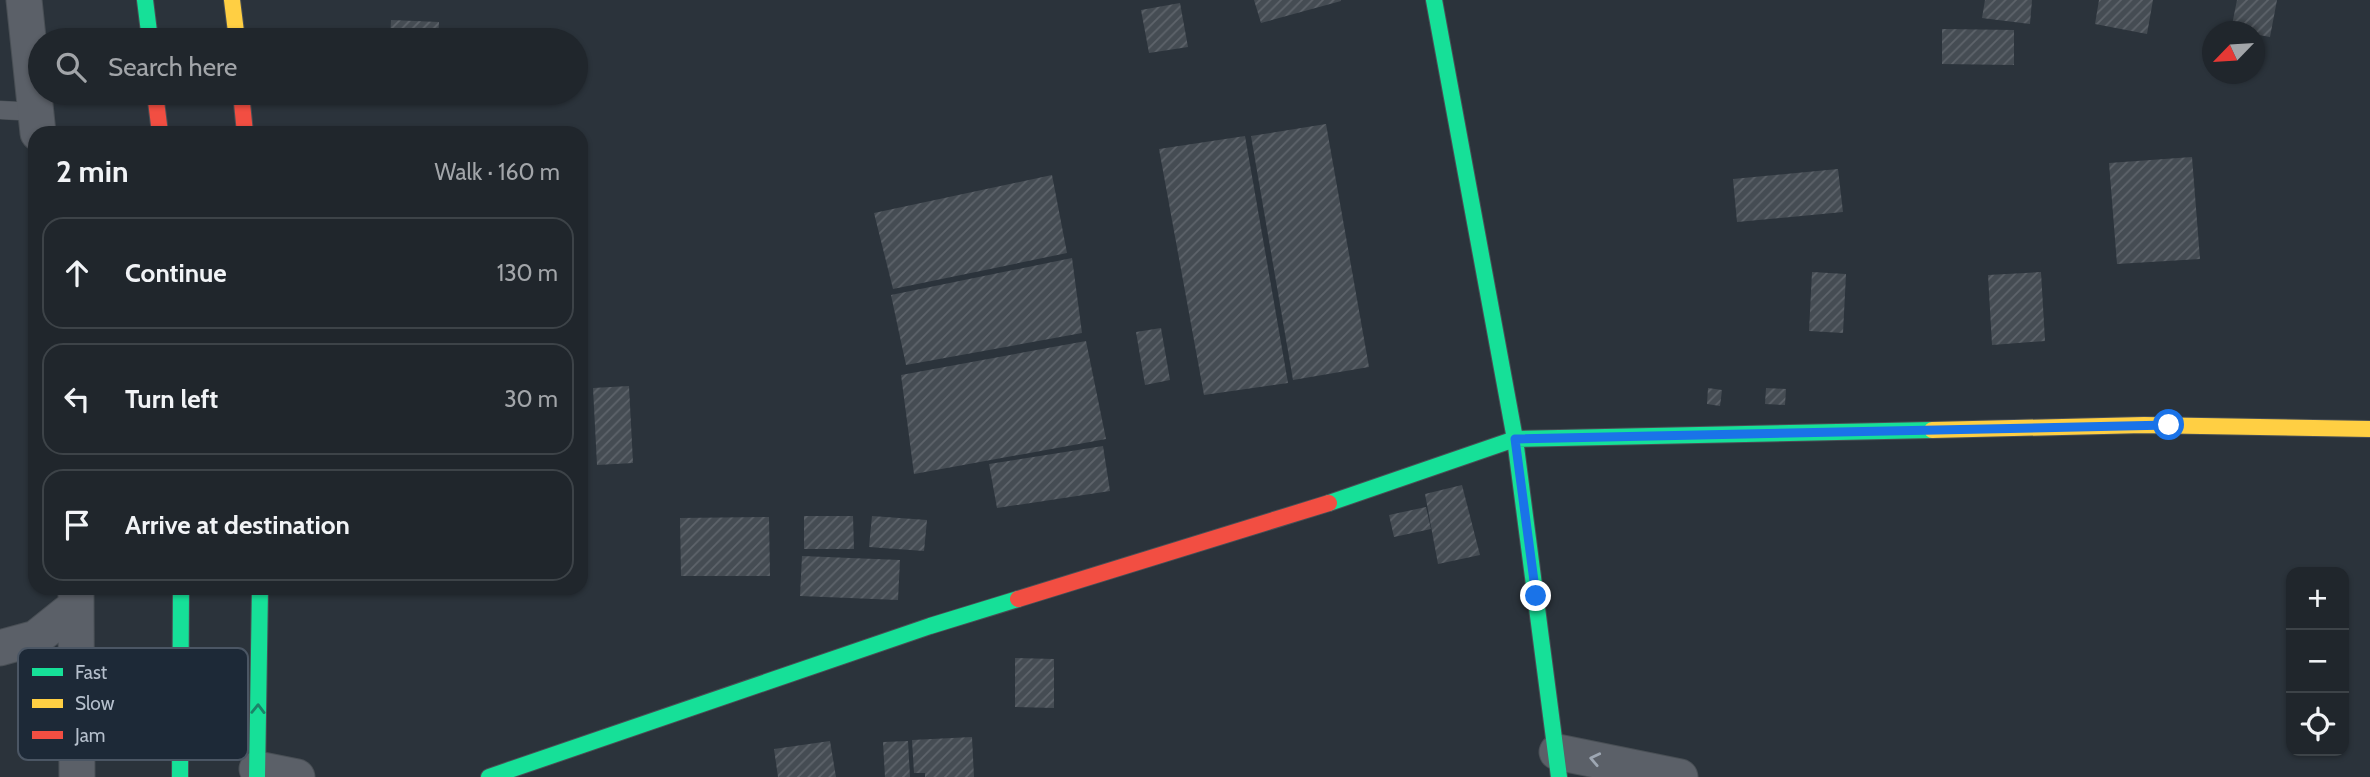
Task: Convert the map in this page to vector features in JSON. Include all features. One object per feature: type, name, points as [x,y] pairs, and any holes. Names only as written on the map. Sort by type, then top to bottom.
[{"type":"main road","points":[[145,0],[148,28]]},
{"type":"main road","points":[[232,0],[236,28]]},
{"type":"main road","points":[[1434,0],[1515,439],[1558,764]]},
{"type":"main road","points":[[156,105],[159,126]]},
{"type":"main road","points":[[242,105],[244,126]]},
{"type":"main road","points":[[489,777],[930,626],[1282,519],[1515,439],[2144,425],[2370,429]]},
{"type":"main road","points":[[181,595],[181,648]]},
{"type":"main road","points":[[257,773],[260,595]]},
{"type":"street","points":[[24,0],[28,38]]},
{"type":"street","points":[[0,649],[36,638],[76,597]]},
{"type":"street","points":[[76,597],[76,648]]},
{"type":"street","points":[[1558,764],[1680,777]]},
{"type":"street","points":[[257,773],[297,777]]},
{"type":"lane","points":[[0,110],[37,122]]},
{"type":"building","points":[[1254,0],[1341,0],[1341,1],[1261,23]]},
{"type":"building","points":[[1985,0],[2032,0],[2030,24],[1982,18]]},
{"type":"building","points":[[2099,0],[2153,0],[2147,34],[2095,24]]},
{"type":"building","points":[[2237,0],[2277,0],[2270,37],[2265,36],[2265,21],[2233,21]]},
{"type":"building","points":[[1180,3],[1188,47],[1149,53],[1141,10]]},
{"type":"building","points":[[391,20],[439,22],[439,28],[391,28]]},
{"type":"building","points":[[1942,29],[2014,30],[2014,65],[1942,64]]},
{"type":"building","points":[[1326,124],[1369,367],[1293,380],[1251,136]]},
{"type":"building","points":[[1245,136],[1288,383],[1204,395],[1159,149]]},
{"type":"building","points":[[2192,157],[2200,259],[2117,264],[2109,163]]},
{"type":"building","points":[[1838,169],[1843,212],[1737,222],[1733,179]]},
{"type":"building","points":[[1052,175],[1067,253],[893,289],[874,213]]},
{"type":"building","points":[[1072,258],[1082,333],[906,365],[891,295]]},
{"type":"building","points":[[1812,272],[1846,274],[1843,333],[1809,331]]},
{"type":"building","points":[[2041,272],[2045,341],[1992,345],[1988,275]]},
{"type":"building","points":[[1161,328],[1170,380],[1145,385],[1136,332]]},
{"type":"building","points":[[1086,341],[1106,439],[914,474],[901,375]]},
{"type":"building","points":[[629,386],[633,463],[597,465],[593,388]]},
{"type":"building","points":[[1708,388],[1722,390],[1720,406],[1707,404]]},
{"type":"building","points":[[1766,388],[1786,389],[1785,405],[1765,404]]},
{"type":"building","points":[[1103,446],[1110,491],[997,508],[989,464]]},
{"type":"building","points":[[1462,485],[1480,555],[1438,564],[1425,494]]},
{"type":"building","points":[[1426,507],[1431,529],[1394,537],[1389,515]]},
{"type":"building","points":[[804,516],[853,516],[854,549],[804,549]]},
{"type":"building","points":[[872,516],[927,520],[924,551],[869,547]]},
{"type":"building","points":[[769,517],[770,576],[681,576],[680,518]]},
{"type":"building","points":[[802,556],[900,560],[898,600],[800,596]]},
{"type":"building","points":[[1015,658],[1054,659],[1054,708],[1015,707]]},
{"type":"building","points":[[972,737],[974,777],[925,777],[925,773],[914,773],[912,740]]},
{"type":"building","points":[[830,741],[836,777],[778,777],[774,749]]},
{"type":"building","points":[[908,741],[910,777],[885,777],[883,742]]},
{"type":"traffic: fast","points":[[145,0],[148,28]]},
{"type":"traffic: fast","points":[[1434,0],[1515,439],[1559,777]]},
{"type":"traffic: fast","points":[[1329,503],[1515,439],[1932,430]]},
{"type":"traffic: fast","points":[[181,595],[181,648]]},
{"type":"traffic: fast","points":[[257,777],[260,595]]},
{"type":"traffic: fast","points":[[489,777],[930,626],[1018,599]]},
{"type":"traffic: fast","points":[[180,760],[180,777]]},
{"type":"traffic: slow","points":[[232,0],[236,28]]},
{"type":"traffic: slow","points":[[1932,430],[2144,425],[2370,429]]},
{"type":"traffic: jam","points":[[156,105],[159,126]]},
{"type":"traffic: jam","points":[[242,105],[244,126]]},
{"type":"traffic: jam","points":[[1018,599],[1329,503]]},
{"type":"route","points":[[1536,596],[1515,439],[2169,425]]}]
